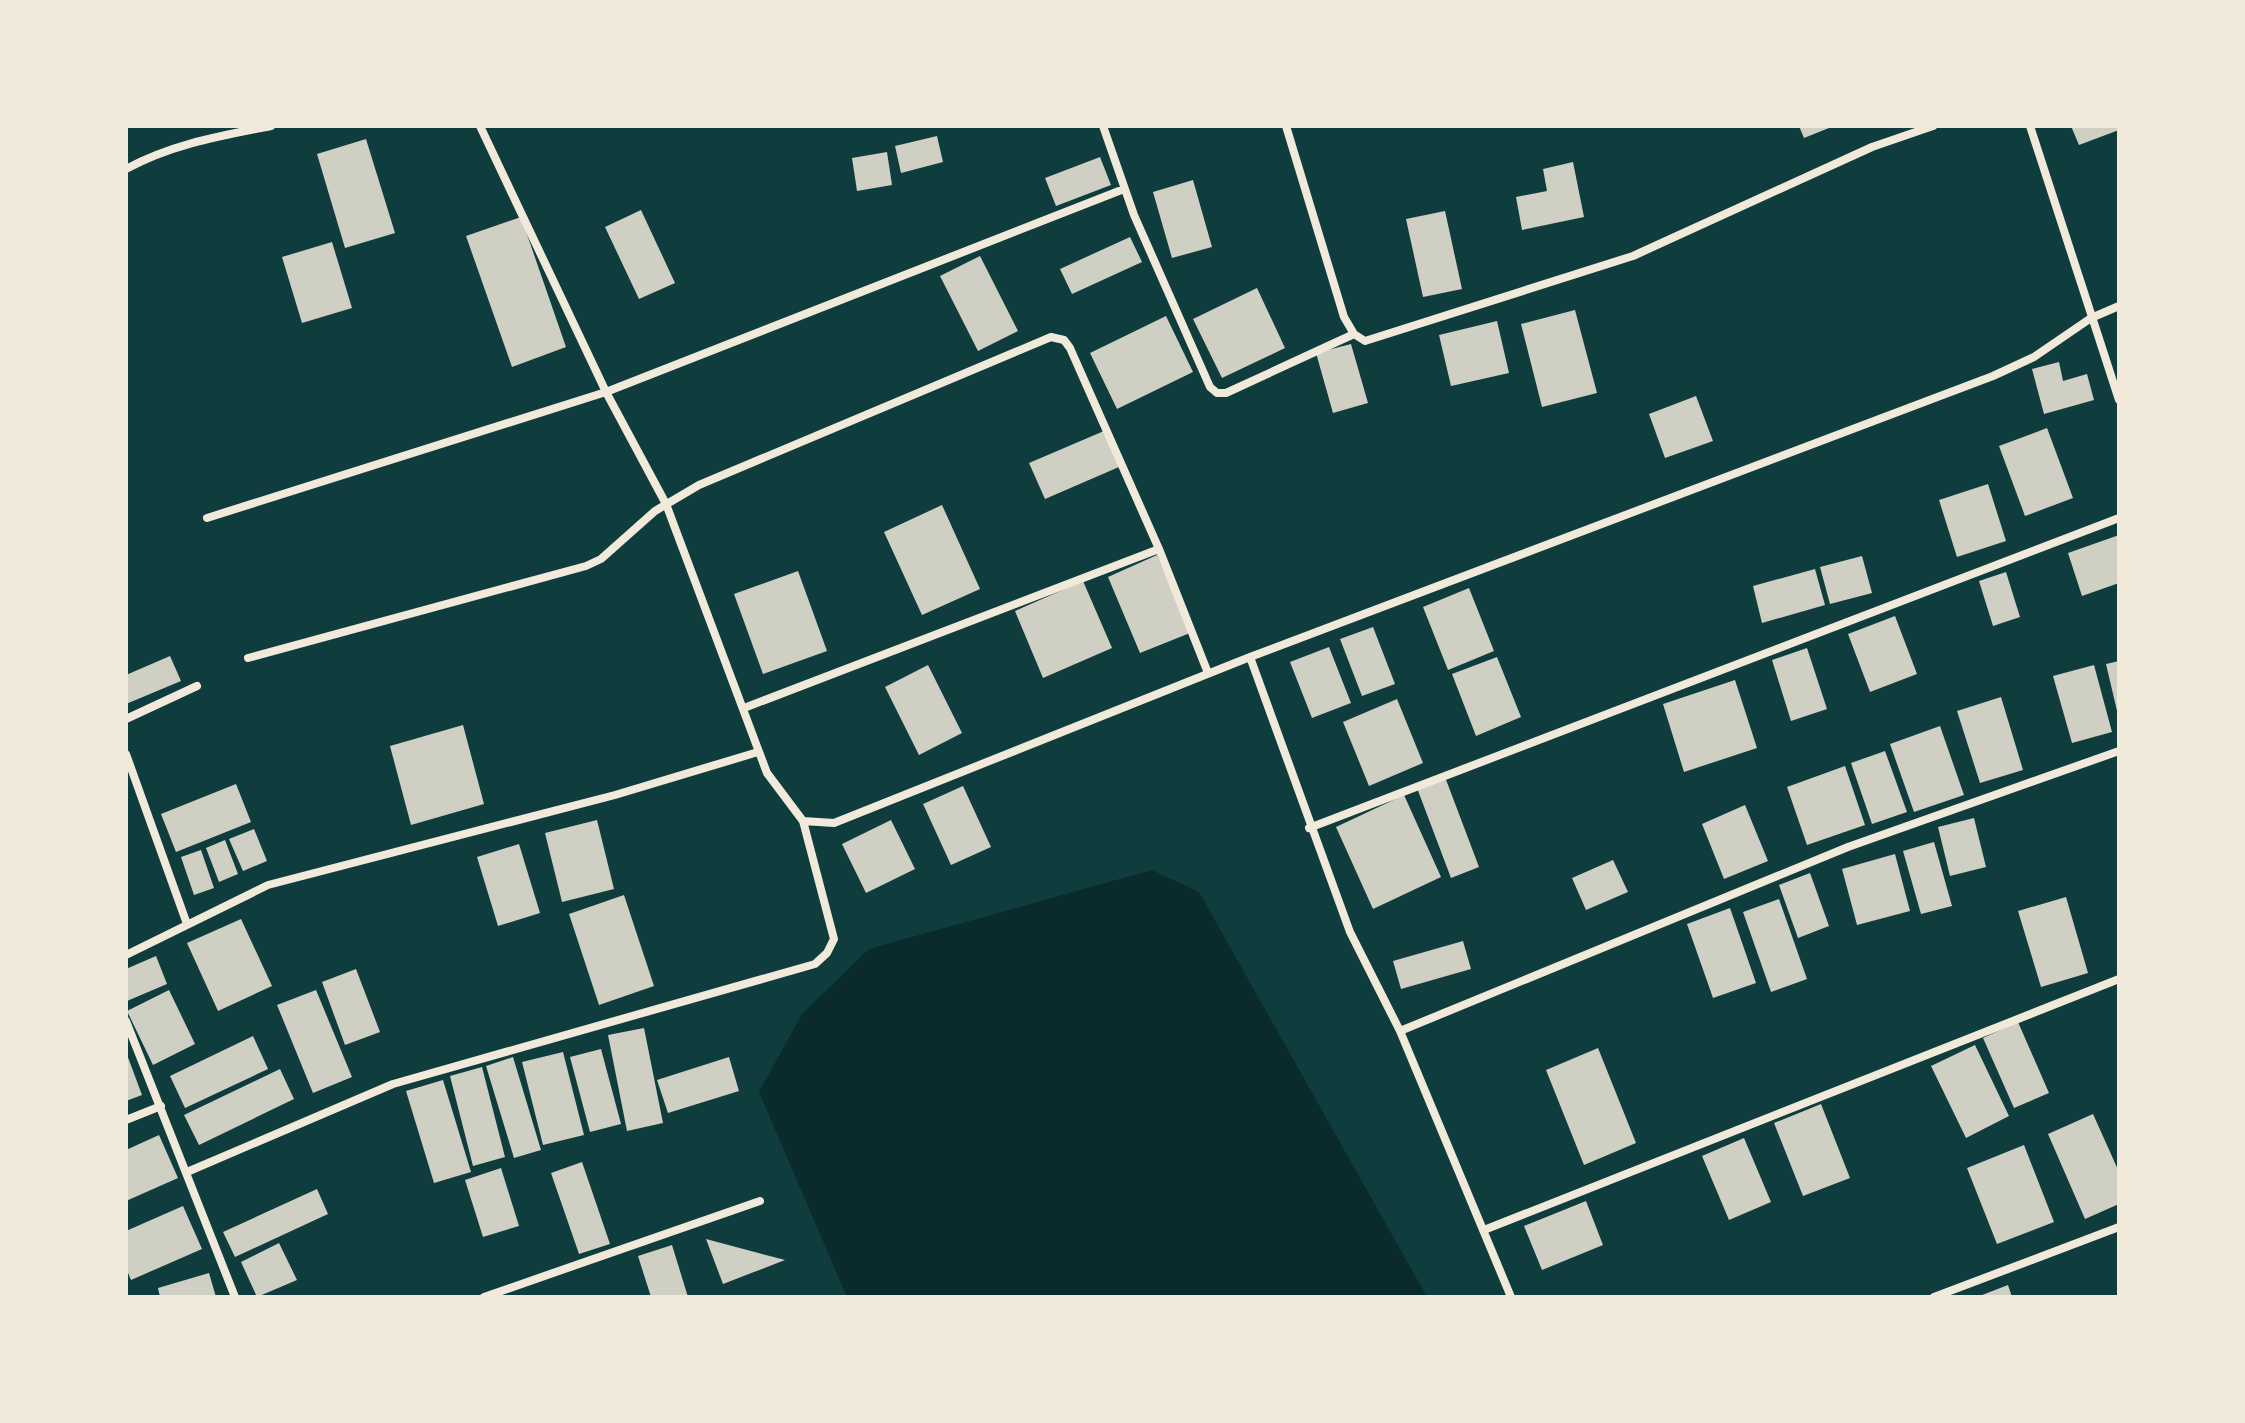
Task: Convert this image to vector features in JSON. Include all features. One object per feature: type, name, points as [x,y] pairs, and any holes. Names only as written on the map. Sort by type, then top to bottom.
[{"type":"street","points":[[126,169],[154,154],[194,141],[271,126]]},
{"type":"street","points":[[187,1172],[378,1089],[815,964],[827,953],[834,939],[803,821],[783,799],[758,752],[666,504],[606,392],[480,126]]},
{"type":"street","points":[[1103,126],[1124,189],[1210,387],[1217,393],[1226,393],[1354,334]]},
{"type":"street","points":[[1286,126],[1344,317],[1354,334],[1365,341],[1633,256],[1872,147],[1933,126]]},
{"type":"street","points":[[2030,126],[2119,400]]},
{"type":"street","points":[[207,518],[606,392],[1124,189]]},
{"type":"street","points":[[803,821],[834,823],[1208,673],[1993,376],[2034,357],[2091,318],[2119,306]]},
{"type":"street","points":[[248,658],[576,569],[601,559],[666,504],[699,485],[1051,337],[1064,340],[1070,348],[1159,549],[1208,673]]},
{"type":"street","points":[[1309,828],[2119,518]]},
{"type":"street","points":[[744,708],[1159,549]]},
{"type":"street","points":[[1250,657],[1309,828],[1350,932],[1400,1031],[1511,1297]]},
{"type":"street","points":[[126,719],[197,686]]},
{"type":"street","points":[[1400,1031],[1848,847],[2119,751]]},
{"type":"street","points":[[126,955],[268,885],[615,795],[758,752]]},
{"type":"street","points":[[126,754],[187,924]]},
{"type":"street","points":[[1484,1230],[2119,979]]},
{"type":"street","points":[[126,1021],[235,1297]]},
{"type":"street","points":[[126,1120],[161,1106]]},
{"type":"street","points":[[484,1297],[760,1201]]},
{"type":"street","points":[[1934,1297],[2119,1227]]},
{"type":"water","points":[[1152,870],[1199,892],[1427,1297],[847,1297],[759,1092],[802,1014],[869,949]]},
{"type":"building","points":[[1799,126],[1834,126],[1804,138]]},
{"type":"building","points":[[2071,126],[2119,126],[2119,130],[2079,145]]},
{"type":"building","points":[[937,136],[943,162],[901,173],[895,146]]},
{"type":"building","points":[[366,139],[395,233],[345,248],[317,154]]},
{"type":"building","points":[[887,152],[892,185],[857,191],[852,158]]},
{"type":"building","points":[[1100,157],[1111,185],[1056,206],[1045,178]]},
{"type":"building","points":[[1573,162],[1584,217],[1522,230],[1516,197],[1547,191],[1543,169]]},
{"type":"building","points":[[1193,180],[1212,247],[1172,258],[1153,192]]},
{"type":"building","points":[[641,210],[675,283],[639,299],[605,227]]},
{"type":"building","points":[[1445,211],[1462,289],[1423,297],[1406,219]]},
{"type":"building","points":[[521,217],[566,347],[512,367],[466,236]]},
{"type":"building","points":[[1130,237],[1142,262],[1072,294],[1060,269]]},
{"type":"building","points":[[332,242],[352,308],[302,323],[282,257]]},
{"type":"building","points":[[980,256],[1018,331],[978,351],[940,276]]},
{"type":"building","points":[[1257,288],[1285,348],[1222,378],[1193,319]]},
{"type":"building","points":[[1575,310],[1597,393],[1542,407],[1521,324]]},
{"type":"building","points":[[1166,316],[1193,372],[1117,409],[1090,353]]},
{"type":"building","points":[[1497,321],[1509,373],[1451,386],[1439,335]]},
{"type":"building","points":[[1351,344],[1368,403],[1333,413],[1316,353]]},
{"type":"building","points":[[2059,362],[2063,381],[2087,374],[2094,400],[2044,414],[2032,369]]},
{"type":"building","points":[[1696,396],[1713,441],[1665,458],[1649,414]]},
{"type":"building","points":[[2047,428],[2073,498],[2025,516],[1999,446]]},
{"type":"building","points":[[1104,431],[1119,467],[1045,499],[1029,463]]},
{"type":"building","points":[[1988,484],[2006,541],[1957,557],[1939,500]]},
{"type":"building","points":[[942,505],[980,589],[922,615],[884,532]]},
{"type":"building","points":[[2119,535],[2119,583],[2082,596],[2068,553]]},
{"type":"building","points":[[1157,555],[1190,633],[1140,653],[1108,577]]},
{"type":"building","points":[[1862,556],[1872,593],[1830,604],[1820,567]]},
{"type":"building","points":[[1815,569],[1825,605],[1762,623],[1753,586]]},
{"type":"building","points":[[798,571],[827,651],[763,674],[734,594]]},
{"type":"building","points":[[2006,572],[2020,617],[1993,626],[1979,581]]},
{"type":"building","points":[[1083,581],[1112,648],[1043,678],[1015,611]]},
{"type":"building","points":[[1469,588],[1494,651],[1448,670],[1423,607]]},
{"type":"building","points":[[1895,616],[1917,674],[1870,692],[1848,634]]},
{"type":"building","points":[[1373,627],[1395,684],[1362,696],[1340,639]]},
{"type":"building","points":[[1329,647],[1351,703],[1312,718],[1290,662]]},
{"type":"building","points":[[1807,648],[1827,709],[1791,721],[1772,660]]},
{"type":"building","points":[[170,656],[181,681],[126,704],[126,675]]},
{"type":"building","points":[[1497,657],[1521,717],[1476,736],[1452,674]]},
{"type":"building","points":[[2119,661],[2119,715],[2118,715],[2106,664]]},
{"type":"building","points":[[928,665],[962,733],[919,755],[885,687]]},
{"type":"building","points":[[2094,665],[2112,732],[2072,743],[2053,676]]},
{"type":"building","points":[[1735,680],[1757,748],[1684,772],[1663,704]]},
{"type":"building","points":[[2001,697],[2023,770],[1980,783],[1957,711]]},
{"type":"building","points":[[1397,699],[1423,763],[1369,786],[1343,722]]},
{"type":"building","points":[[463,725],[484,804],[411,825],[390,746]]},
{"type":"building","points":[[1940,726],[1964,795],[1914,812],[1890,744]]},
{"type":"building","points":[[1885,751],[1907,812],[1872,824],[1851,763]]},
{"type":"building","points":[[1845,766],[1865,825],[1807,845],[1787,787]]},
{"type":"building","points":[[1445,777],[1479,867],[1451,878],[1417,788]]},
{"type":"building","points":[[236,784],[251,822],[176,852],[161,814]]},
{"type":"building","points":[[963,786],[991,847],[951,865],[923,804]]},
{"type":"building","points":[[1404,795],[1441,877],[1373,909],[1336,827]]},
{"type":"building","points":[[1745,805],[1768,861],[1724,879],[1702,824]]},
{"type":"building","points":[[1974,818],[1986,867],[1950,876],[1938,827]]},
{"type":"building","points":[[597,820],[614,889],[562,902],[545,833]]},
{"type":"building","points":[[891,820],[915,869],[866,893],[842,844]]},
{"type":"building","points":[[254,829],[267,861],[243,871],[229,839]]},
{"type":"building","points":[[225,840],[238,874],[219,882],[206,848]]},
{"type":"building","points":[[1934,842],[1952,906],[1921,914],[1903,851]]},
{"type":"building","points":[[519,844],[540,913],[498,926],[477,857]]},
{"type":"building","points":[[201,850],[214,888],[194,895],[181,857]]},
{"type":"building","points":[[1895,854],[1910,911],[1857,925],[1842,869]]},
{"type":"building","points":[[1613,860],[1628,892],[1586,910],[1572,878]]},
{"type":"building","points":[[1810,873],[1829,926],[1798,938],[1779,885]]},
{"type":"building","points":[[624,895],[654,986],[599,1005],[569,914]]},
{"type":"building","points":[[2066,897],[2088,973],[2041,987],[2018,911]]},
{"type":"building","points":[[1779,899],[1807,979],[1771,992],[1743,912]]},
{"type":"building","points":[[1730,908],[1756,983],[1713,998],[1687,924]]},
{"type":"building","points":[[241,919],[272,986],[218,1011],[187,943]]},
{"type":"building","points":[[1463,941],[1471,969],[1401,989],[1393,961]]},
{"type":"building","points":[[156,956],[167,984],[127,1001],[126,969]]},
{"type":"building","points":[[356,969],[380,1032],[345,1045],[322,982]]},
{"type":"building","points":[[169,990],[195,1044],[153,1065],[127,1011]]},
{"type":"building","points":[[316,990],[352,1077],[313,1093],[277,1005]]},
{"type":"building","points":[[2018,1022],[2049,1093],[2014,1108],[1983,1038]]},
{"type":"building","points":[[644,1028],[663,1123],[627,1131],[608,1035]]},
{"type":"building","points":[[253,1036],[268,1069],[185,1108],[170,1076]]},
{"type":"building","points":[[1975,1045],[2009,1116],[1966,1138],[1931,1066]]},
{"type":"building","points":[[1598,1048],[1636,1143],[1584,1165],[1546,1070]]},
{"type":"building","points":[[601,1049],[621,1124],[590,1132],[570,1057]]},
{"type":"building","points":[[126,1052],[142,1095],[126,1101]]},
{"type":"building","points":[[563,1052],[584,1135],[543,1145],[522,1062]]},
{"type":"building","points":[[513,1057],[541,1150],[514,1158],[486,1066]]},
{"type":"building","points":[[729,1057],[739,1091],[668,1113],[657,1080]]},
{"type":"building","points":[[482,1067],[505,1157],[473,1166],[450,1076]]},
{"type":"building","points":[[280,1069],[294,1099],[199,1145],[184,1115]]},
{"type":"building","points":[[443,1080],[471,1172],[434,1183],[406,1091]]},
{"type":"building","points":[[1821,1104],[1850,1178],[1803,1196],[1774,1123]]},
{"type":"building","points":[[2093,1114],[2119,1172],[2119,1204],[2085,1219],[2048,1134]]},
{"type":"building","points":[[159,1135],[178,1178],[126,1201],[126,1150]]},
{"type":"building","points":[[1744,1138],[1771,1202],[1729,1220],[1702,1156]]},
{"type":"building","points":[[2024,1145],[2054,1222],[1997,1244],[1967,1168]]},
{"type":"building","points":[[582,1162],[610,1244],[579,1254],[551,1173]]},
{"type":"building","points":[[501,1168],[519,1226],[483,1237],[465,1180]]},
{"type":"building","points":[[317,1189],[328,1214],[235,1257],[223,1232]]},
{"type":"building","points":[[1586,1201],[1603,1245],[1542,1270],[1524,1226]]},
{"type":"building","points":[[183,1206],[202,1249],[131,1280],[126,1268],[126,1231]]},
{"type":"building","points":[[706,1239],[785,1260],[723,1284]]},
{"type":"building","points":[[279,1243],[297,1280],[257,1297],[241,1262]]},
{"type":"building","points":[[672,1245],[688,1297],[651,1297],[638,1256]]},
{"type":"building","points":[[209,1273],[216,1297],[160,1297],[158,1288]]},
{"type":"building","points":[[2008,1285],[2012,1297],[1977,1297]]}]
